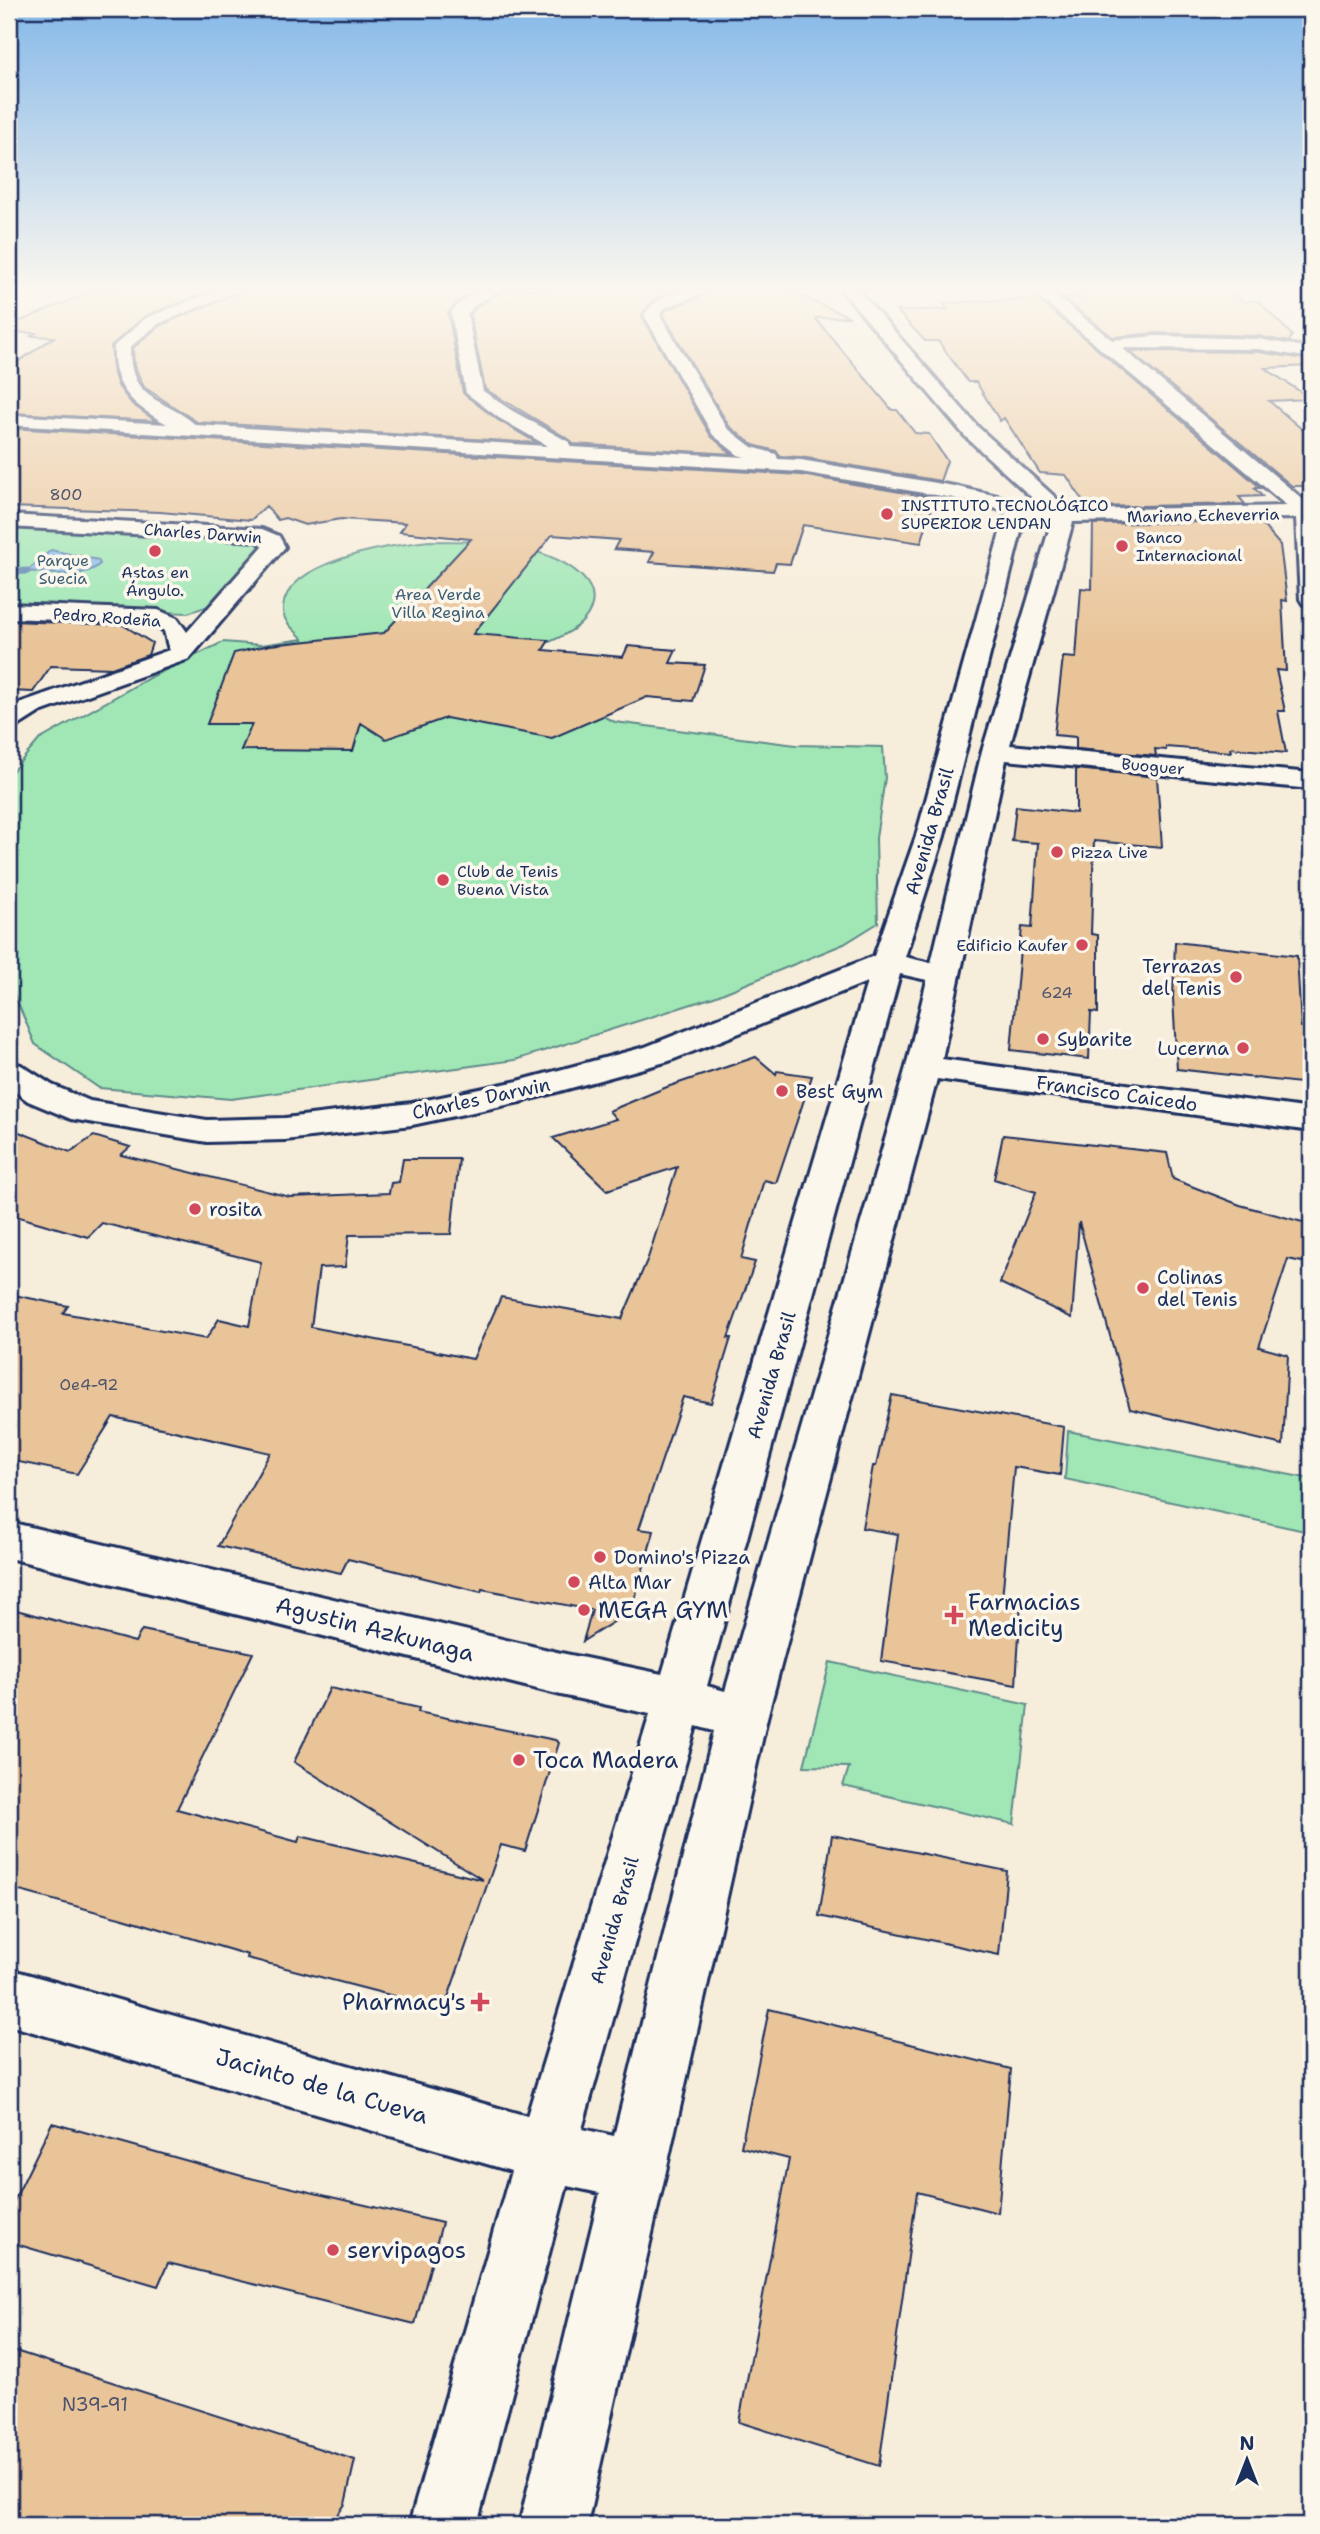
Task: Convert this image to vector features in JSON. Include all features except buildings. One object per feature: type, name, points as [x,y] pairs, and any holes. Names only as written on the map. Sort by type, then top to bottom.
[{"type":"street","points":[[150,407],[196,431]]},
{"type":"street","points":[[495,407],[570,451]]},
{"type":"street","points":[[706,407],[720,431],[745,451],[801,466]]},
{"type":"street","points":[[553,2525],[742,1718],[923,1066],[995,751],[1064,516],[972,432],[951,407]]},
{"type":"street","points":[[1183,407],[1308,512],[1311,599]]},
{"type":"street","name":"Mariano Echeverria","points":[[9,420],[801,466],[954,492],[1017,508],[1064,516],[1308,512]]},
{"type":"street","points":[[986,478],[1017,508]]},
{"type":"street","name":"Avenida Brasil","points":[[443,2525],[546,2151],[679,1699],[888,962],[930,836],[1017,508]]},
{"type":"street","name":"Charles Darwin","points":[[9,521],[262,535],[272,540],[274,547],[181,654],[43,702],[9,721]]},
{"type":"street","name":"Pedro Rodeña","points":[[9,611],[158,617],[169,621],[174,628],[179,638],[181,654]]},
{"type":"street","name":"Buoguer","points":[[995,751],[1311,781]]},
{"type":"street","points":[[888,962],[944,975]]},
{"type":"street","name":"Charles Darwin","points":[[9,1072],[40,1093],[83,1111],[207,1132],[285,1129],[412,1114],[520,1091],[657,1054],[888,962]]},
{"type":"street","name":"Francisco Caicedo","points":[[923,1066],[1311,1120]]},
{"type":"street","name":"Agustin Azkunaga","points":[[9,1540],[547,1671],[679,1699],[742,1718]]},
{"type":"street","name":"Jacinto de la Cueva","points":[[9,1997],[546,2151],[636,2171]]},
{"type":"green space","name":"Parque Suecia","points":[[9,527],[255,540],[262,552],[217,603],[188,613],[9,606]]},
{"type":"green space","name":"Club de Tenis Buena Vista","points":[[429,541],[483,542],[524,548],[561,562],[582,577],[593,597],[591,608],[583,621],[572,630],[531,650],[524,679],[615,722],[796,745],[883,747],[885,778],[876,838],[878,923],[844,944],[714,997],[515,1060],[231,1099],[99,1088],[35,1044],[9,982],[9,775],[39,740],[149,678],[223,642],[261,645],[303,639],[287,622],[283,608],[289,592],[302,578],[321,567],[368,551]]},
{"type":"green space","points":[[1068,1431],[1311,1479],[1305,1531],[1065,1479]]},
{"type":"green space","points":[[830,1662],[1028,1705],[1014,1824],[843,1786],[849,1767],[804,1766]]},
{"type":"water","points":[[51,550],[98,560],[100,564],[75,574],[27,571]]},
{"type":"waterway","points":[[9,572],[27,571]]},
{"type":"place","name":"INSTITUTO TECNOLÓGICO SUPERIOR LENDAN","points":[[887,514]]},
{"type":"place","name":"Banco Internacional","points":[[1122,546]]},
{"type":"place","name":"Astas en Ángulo.","points":[[155,551]]},
{"type":"place","name":"Pizza Live","points":[[1057,852]]},
{"type":"place","name":"Club de Tenis Buena Vista","points":[[443,880]]},
{"type":"place","name":"Edificio Kaufer","points":[[1082,945]]},
{"type":"place","name":"Terrazas del Tenis","points":[[1236,977]]},
{"type":"place","name":"Sybarite","points":[[1043,1039]]},
{"type":"place","name":"Lucerna","points":[[1243,1048]]},
{"type":"place","name":"Best Gym","points":[[782,1091]]},
{"type":"place","name":"rosita","points":[[195,1209]]},
{"type":"place","name":"Colinas del Tenis","points":[[1143,1288]]},
{"type":"place","name":"Domino's Pizza","points":[[600,1557]]},
{"type":"place","name":"Alta Mar","points":[[574,1582]]},
{"type":"place","name":"MEGA GYM","points":[[584,1610]]},
{"type":"place","name":"Farmacias Medicity","points":[[954,1615]]},
{"type":"place","name":"Toca Madera","points":[[519,1760]]},
{"type":"place","name":"Pharmacy's","points":[[480,2002]]},
{"type":"place","name":"servipagos","points":[[333,2250]]},
{"type":"park label","name":"Area Verde Villa Regina","points":[[438,603]]}]
